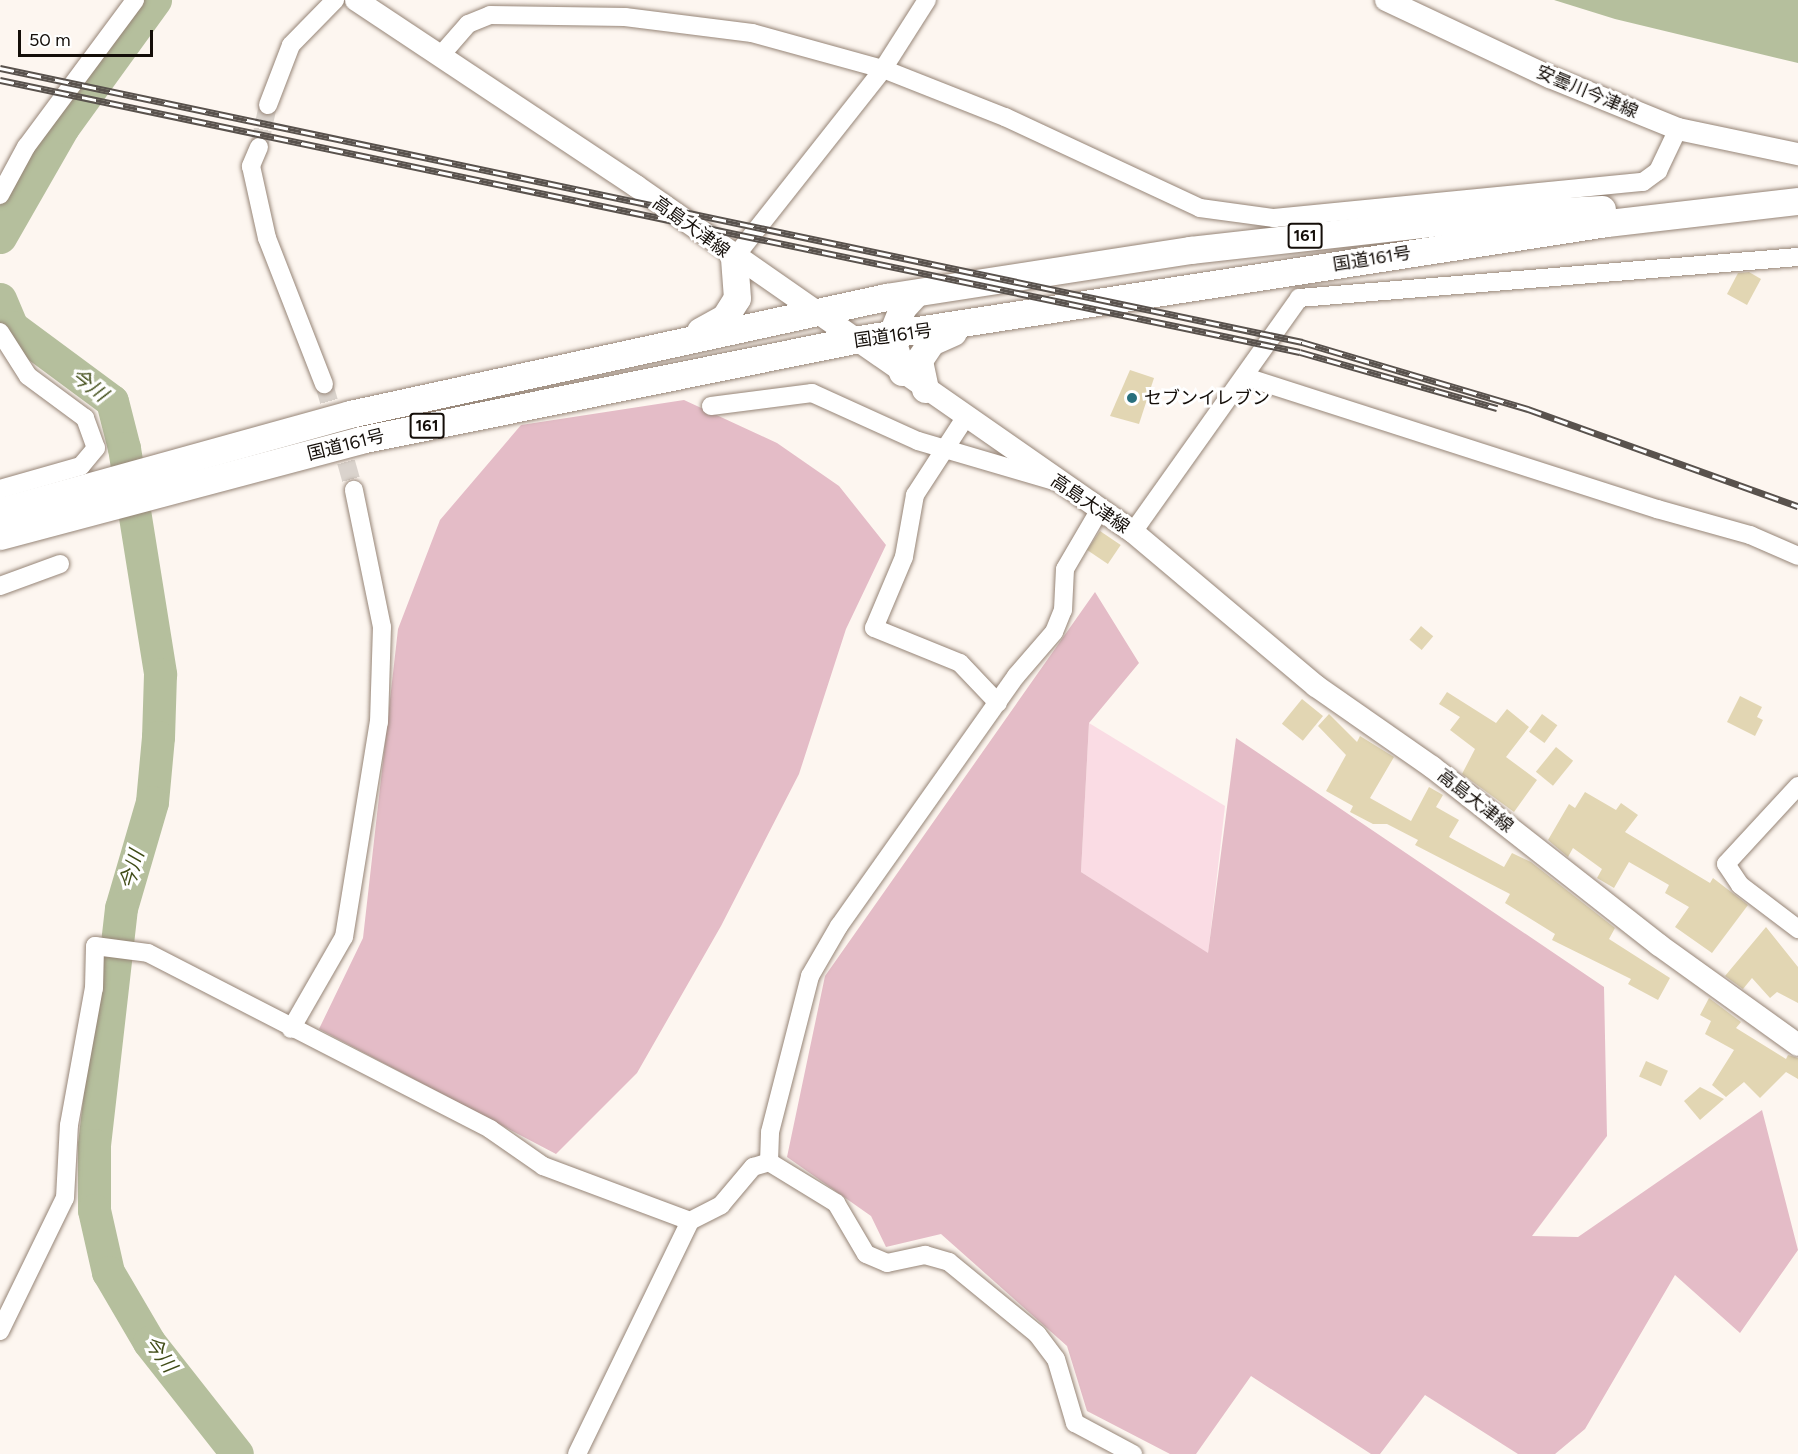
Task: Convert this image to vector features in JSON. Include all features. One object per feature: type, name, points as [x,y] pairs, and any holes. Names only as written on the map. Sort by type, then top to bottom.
[{"type":"highway","name":"国道161号","points":[[0,536],[360,440],[823,328],[916,293],[1190,250],[1397,225],[1522,213],[1798,201]]},
{"type":"highway","name":"国道161号","points":[[0,511],[350,414],[568,369],[645,350],[823,328],[891,336],[1596,225],[1798,201]]},
{"type":"highway","points":[[645,350],[702,331],[725,317],[739,289],[734,258]]},
{"type":"highway","points":[[789,293],[823,328]]},
{"type":"highway","points":[[902,372],[891,336],[903,307],[916,293]]},
{"type":"highway","points":[[925,389],[918,366],[928,345],[971,324]]},
{"type":"highway","points":[[568,369],[615,365],[823,328]]},
{"type":"main road","name":"高島大津線","points":[[356,0],[636,186],[734,258],[789,293]]},
{"type":"main road","name":"安曇川今津線","points":[[1386,0],[1550,77],[1678,129],[1798,154]]},
{"type":"main road","name":"高島大津線","points":[[823,328],[902,372],[1057,482],[1133,532],[1316,686],[1432,767],[1659,945],[1798,1045]]},
{"type":"street","points":[[0,195],[26,147],[135,0]]},
{"type":"street","points":[[268,105],[291,45],[335,0]]},
{"type":"street","points":[[734,258],[883,69],[927,0]]},
{"type":"street","points":[[441,55],[468,24],[490,15],[625,17],[752,33],[883,69],[1005,117],[1200,208],[1264,217],[1643,182],[1658,171],[1678,129]]},
{"type":"street","points":[[259,147],[251,166],[267,238],[324,384]]},
{"type":"street","points":[[1133,532],[1246,377],[1299,298],[1798,257]]},
{"type":"street","points":[[0,332],[28,376],[85,418],[96,448],[81,466],[0,489]]},
{"type":"street","points":[[1246,377],[1657,509],[1750,535],[1798,556]]},
{"type":"street","points":[[711,406],[812,393],[945,449],[1057,482]]},
{"type":"street","points":[[965,418],[915,495],[904,557],[874,628],[960,663],[998,703]]},
{"type":"street","points":[[291,1029],[344,937],[379,722],[382,627],[354,490]]},
{"type":"street","points":[[769,1161],[770,1132],[810,976],[839,926],[998,703],[1054,632],[1063,610],[1065,569],[1100,509]]},
{"type":"street","points":[[0,586],[60,564]]},
{"type":"street","points":[[1798,786],[1726,864],[1740,885],[1798,929]]},
{"type":"street","points":[[0,1331],[65,1198],[69,1125],[94,988],[95,946],[148,953],[291,1029],[490,1129],[543,1166],[690,1221]]},
{"type":"street","points":[[577,1454],[690,1221],[721,1205],[753,1167],[769,1161]]},
{"type":"street","points":[[769,1161],[836,1203],[866,1254],[887,1263],[925,1255],[949,1262],[1037,1334],[1056,1359],[1075,1423],[1133,1454]]},
{"type":"shaded area","points":[[1554,0],[1798,0],[1798,63],[1615,19]]},
{"type":"shaded area","points":[[684,400],[777,443],[839,486],[886,545],[846,629],[799,774],[721,926],[637,1073],[556,1154],[319,1029],[363,938],[398,629],[440,520],[521,425]]},
{"type":"shaded area","points":[[1095,592],[1139,663],[1089,723],[1081,872],[1208,953],[1236,738],[1604,987],[1607,1136],[1532,1236],[1578,1237],[1762,1110],[1798,1250],[1740,1333],[1675,1275],[1585,1429],[1555,1454],[1518,1454],[1425,1395],[1380,1454],[1371,1454],[1251,1376],[1196,1454],[1170,1454],[1087,1411],[1067,1346],[941,1234],[886,1247],[871,1216],[787,1157],[825,976]]},
{"type":"shaded area","points":[[1089,723],[1225,806],[1208,954],[1081,872]]},
{"type":"building","points":[[1749,272],[1761,279],[1747,305],[1727,294],[1738,273]]},
{"type":"building","name":"セブンイレブン","points":[[1130,370],[1154,378],[1139,424],[1110,416]]},
{"type":"building","points":[[1100,531],[1121,545],[1108,564],[1087,550]]},
{"type":"building","points":[[1421,626],[1433,636],[1422,650],[1409,640]]},
{"type":"building","points":[[1447,692],[1496,723],[1507,709],[1529,727],[1506,757],[1537,780],[1514,812],[1462,774],[1475,749],[1450,730],[1460,717],[1439,704]]},
{"type":"building","points":[[1740,696],[1762,707],[1757,717],[1763,720],[1755,736],[1727,722]]},
{"type":"building","points":[[1302,699],[1323,716],[1303,741],[1282,724]]},
{"type":"building","points":[[1329,714],[1357,742],[1360,736],[1394,757],[1370,798],[1411,821],[1429,787],[1443,795],[1436,807],[1459,820],[1449,837],[1504,867],[1512,853],[1531,862],[1615,928],[1609,939],[1670,978],[1658,1000],[1628,984],[1631,979],[1552,940],[1555,934],[1505,903],[1510,894],[1415,845],[1418,840],[1387,824],[1373,824],[1350,812],[1353,806],[1326,791],[1346,755],[1318,726]]},
{"type":"building","points":[[1542,714],[1557,725],[1544,743],[1529,732]]},
{"type":"building","points":[[1556,747],[1573,761],[1553,786],[1536,772]]},
{"type":"building","points":[[1585,792],[1616,810],[1621,803],[1638,815],[1625,832],[1710,883],[1713,878],[1748,905],[1712,953],[1675,927],[1689,907],[1665,893],[1669,885],[1629,862],[1614,888],[1597,878],[1602,869],[1573,848],[1568,857],[1548,840],[1569,804],[1575,808]]},
{"type":"building","points":[[1766,927],[1798,967],[1798,1003],[1777,992],[1770,998],[1752,978],[1743,989],[1725,976]]},
{"type":"building","points":[[1709,998],[1741,1022],[1736,1028],[1786,1059],[1788,1055],[1798,1058],[1798,1079],[1786,1072],[1760,1098],[1744,1082],[1726,1097],[1712,1085],[1734,1050],[1705,1034],[1711,1021],[1700,1015]]},
{"type":"building","points":[[1646,1061],[1668,1071],[1661,1086],[1639,1077]]},
{"type":"building","points":[[1700,1087],[1724,1099],[1700,1120],[1684,1101]]},
{"type":"waterway","name":"今川","points":[[0,237],[63,127],[155,0]]},
{"type":"waterway","name":"今川","points":[[0,299],[12,327],[112,401],[124,448],[160,674],[158,737],[152,802],[121,908],[94,1145],[94,1210],[108,1272],[149,1342],[237,1454]]},
{"type":"tunnel","points":[[259,147],[268,105]]},
{"type":"tunnel","points":[[324,384],[354,490]]},
{"type":"railway","points":[[0,68],[1302,342],[1528,409],[1798,506]]},
{"type":"railway","points":[[0,80],[1300,352],[1497,408]]},
{"type":"place","name":"セブンイレブン","points":[[1132,398]]}]
